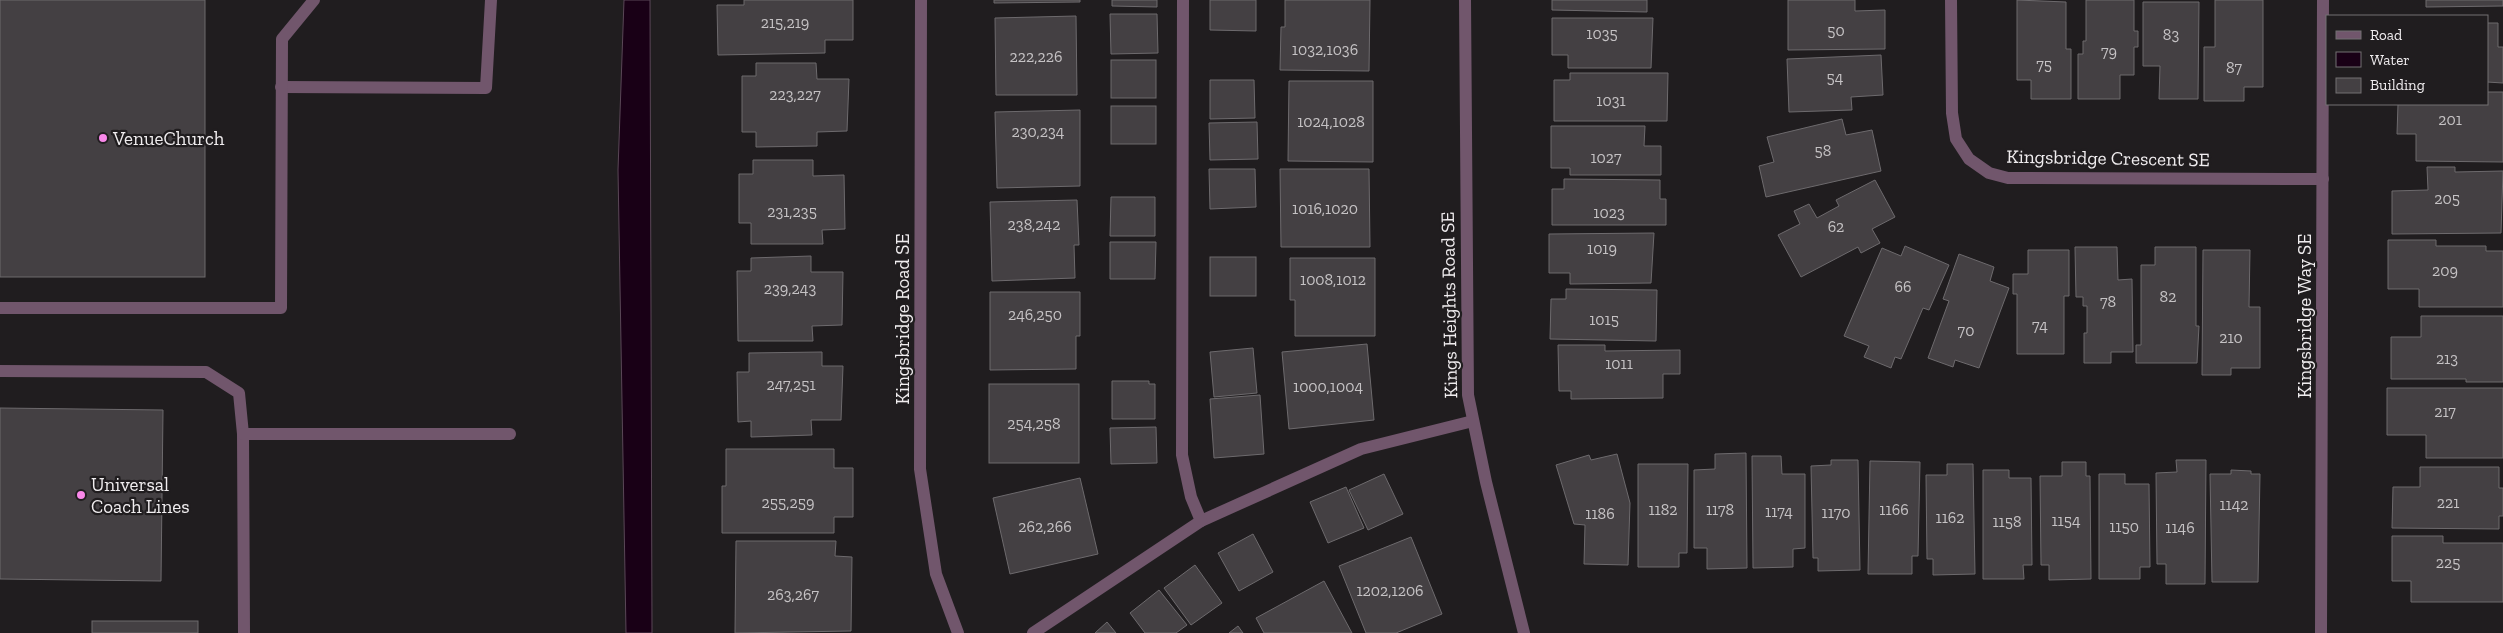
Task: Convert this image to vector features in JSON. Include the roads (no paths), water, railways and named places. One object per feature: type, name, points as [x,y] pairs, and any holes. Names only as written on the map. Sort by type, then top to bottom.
[{"type":"street","points":[[0,308],[281,308],[282,39],[314,0]]},
{"type":"street","points":[[281,87],[486,88],[491,0]]},
{"type":"street","name":"Kingsbridge Road SE","points":[[921,0],[920,469],[936,574],[958,633]]},
{"type":"street","points":[[1183,0],[1182,454],[1191,497],[1201,521]]},
{"type":"street","name":"Kings Heights Road SE","points":[[1465,0],[1468,395],[1524,633]]},
{"type":"street","name":"Kingsbridge Crescent SE","points":[[1951,0],[1952,113],[1956,139],[1969,159],[1989,173],[2008,178],[2323,178]]},
{"type":"street","name":"Kingsbridge Way SE","points":[[2320,633],[2323,178],[2322,0]]},
{"type":"street","points":[[0,371],[206,372],[239,393],[244,434],[244,633]]},
{"type":"street","points":[[1033,633],[1201,521],[1360,449],[1473,421]]},
{"type":"street","points":[[244,434],[510,434]]},
{"type":"water","points":[[624,0],[650,0],[652,633],[626,633],[618,170]]},
{"type":"place","name":"VenueChurch","points":[[103,138]]},
{"type":"place","name":"Universal Coach Lines","points":[[81,495]]}]
